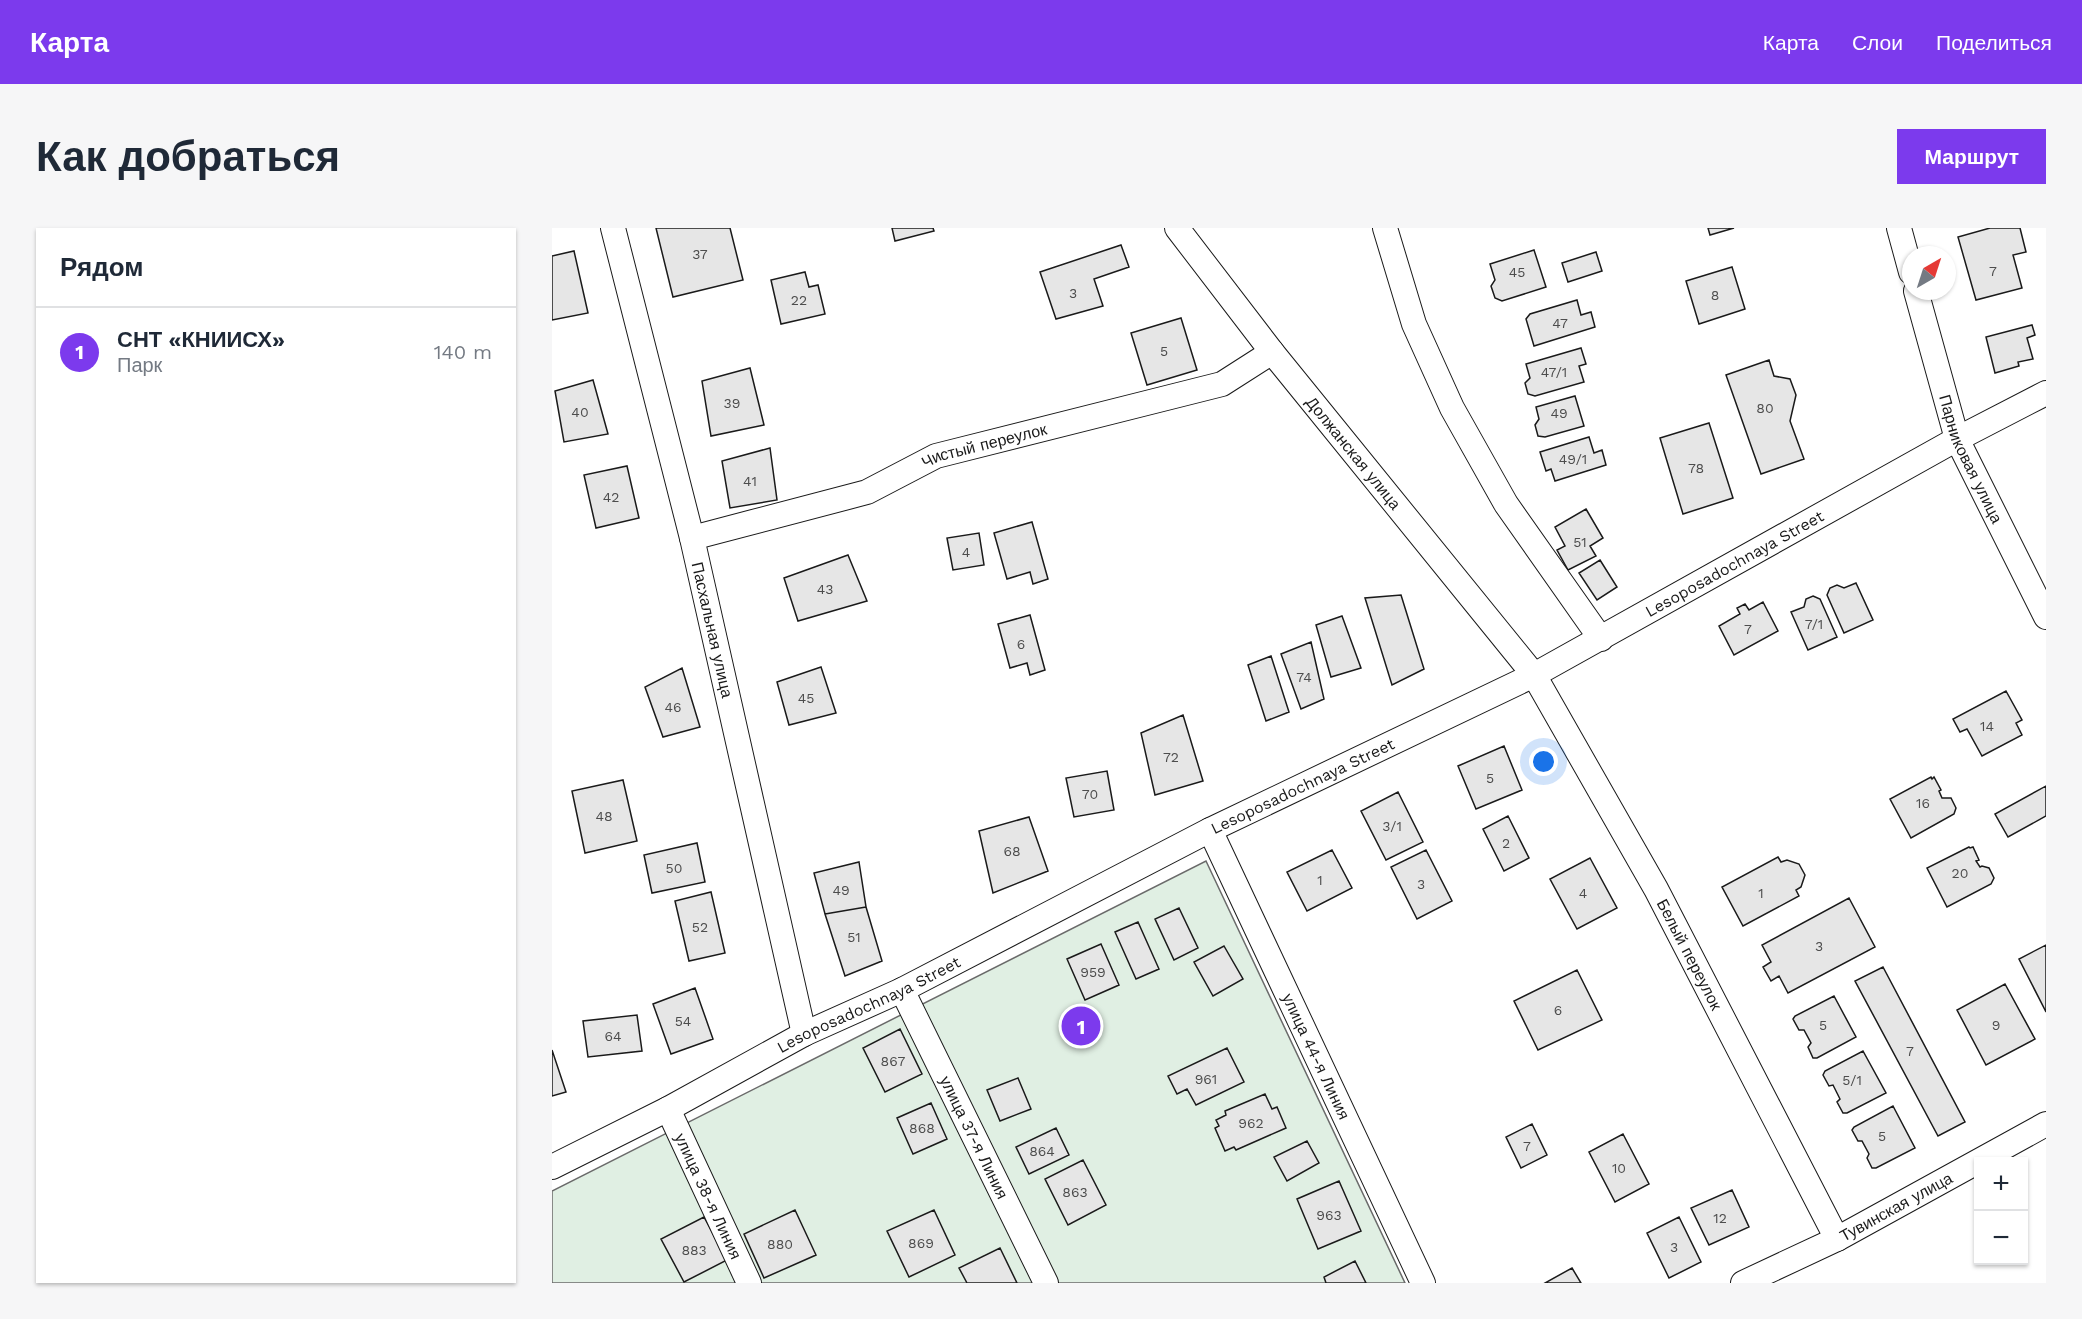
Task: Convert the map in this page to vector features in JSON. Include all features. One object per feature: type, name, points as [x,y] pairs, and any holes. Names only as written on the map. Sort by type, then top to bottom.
[{"type":"street","name":"Пасхальная улица","points":[[613,228],[692,537],[804,1034]]},
{"type":"street","name":"Должанская улица","points":[[1177,228],[1272,352],[1534,675]]},
{"type":"street","points":[[1384,228],[1414,324],[1452,408],[1506,504],[1601,639]]},
{"type":"street","points":[[1899,228],[1904,246]]},
{"type":"street","name":"Парниковая улица","points":[[1918,300],[1957,439],[2046,617]]},
{"type":"street","name":"Чистый переулок","points":[[692,537],[867,492],[936,456],[1222,384],[1272,352]]},
{"type":"street","name":"Lesoposadochnaya Street","points":[[552,1167],[668,1108],[804,1034],[902,990],[1210,830],[1534,675],[1957,439],[2046,393]]},
{"type":"street","name":"Белый переулок","points":[[1534,675],[1656,889],[1837,1239]]},
{"type":"street","name":"улица 44-я Линия","points":[[1210,830],[1422,1283]]},
{"type":"street","name":"улица 37-я Линия","points":[[902,990],[1046,1283]]},
{"type":"street","name":"улица 38-я Линия","points":[[668,1108],[749,1283]]},
{"type":"street","name":"Тувинская улица","points":[[1743,1283],[1837,1239],[2046,1124]]},
{"type":"green space","points":[[1206,861],[1405,1283],[552,1283],[552,1191]]},
{"type":"building","points":[[656,228],[730,228],[743,280],[673,297]]},
{"type":"building","points":[[892,228],[933,228],[934,231],[895,241]]},
{"type":"building","points":[[1708,228],[1734,228],[1710,235]]},
{"type":"building","points":[[1990,228],[2020,228],[2026,252],[2013,255],[2022,288],[1976,300],[1958,237]]},
{"type":"building","points":[[1121,245],[1129,267],[1094,279],[1103,306],[1056,319],[1040,272]]},
{"type":"building","points":[[1534,250],[1546,287],[1502,301],[1495,298],[1491,286],[1495,280],[1490,264]]},
{"type":"building","points":[[574,251],[588,313],[552,320],[552,256]]},
{"type":"building","points":[[1596,252],[1602,271],[1568,282],[1562,263]]},
{"type":"building","points":[[1732,267],[1745,309],[1699,324],[1686,281]]},
{"type":"building","points":[[805,272],[809,287],[818,285],[825,314],[781,324],[771,280]]},
{"type":"building","points":[[1577,300],[1581,315],[1591,312],[1595,327],[1534,346],[1526,319],[1530,314]]},
{"type":"building","points":[[1181,318],[1197,370],[1147,385],[1131,333]]},
{"type":"building","points":[[2032,325],[2035,335],[2027,338],[2033,359],[2018,362],[2019,366],[1995,373],[1986,337]]},
{"type":"building","points":[[1581,348],[1586,364],[1579,366],[1584,382],[1535,396],[1528,394],[1525,383],[1530,378],[1526,364]]},
{"type":"building","points":[[1769,360],[1774,376],[1790,379],[1796,395],[1790,421],[1804,459],[1761,474],[1726,375]]},
{"type":"building","points":[[750,368],[764,425],[711,436],[702,381]]},
{"type":"building","points":[[593,380],[608,434],[564,442],[555,391]]},
{"type":"building","points":[[1575,396],[1584,426],[1545,437],[1538,436],[1535,425],[1539,419],[1536,407]]},
{"type":"building","points":[[1709,423],[1733,498],[1683,514],[1660,438]]},
{"type":"building","points":[[1589,437],[1594,453],[1602,450],[1606,465],[1555,481],[1551,469],[1546,471],[1540,452]]},
{"type":"building","points":[[770,448],[777,500],[730,508],[722,461]]},
{"type":"building","points":[[627,466],[639,518],[596,528],[584,475]]},
{"type":"building","points":[[1586,509],[1603,538],[1590,546],[1596,556],[1568,570],[1557,550],[1565,546],[1555,527]]},
{"type":"building","points":[[1032,522],[1048,579],[1033,584],[1030,572],[1007,579],[994,533]]},
{"type":"building","points":[[979,533],[984,565],[953,570],[947,538]]},
{"type":"building","points":[[848,555],[867,601],[798,621],[784,578]]},
{"type":"building","points":[[1600,560],[1617,587],[1597,600],[1579,573]]},
{"type":"building","points":[[1856,583],[1873,620],[1844,633],[1827,595],[1830,588],[1837,585],[1844,588]]},
{"type":"building","points":[[1401,595],[1424,669],[1392,685],[1365,598]]},
{"type":"building","points":[[1813,596],[1820,599],[1837,637],[1808,650],[1791,612],[1804,607],[1806,599]]},
{"type":"building","points":[[1763,602],[1778,631],[1734,655],[1719,626],[1740,614],[1737,608],[1745,604],[1749,610]]},
{"type":"building","points":[[1030,615],[1045,670],[1030,675],[1027,663],[1010,668],[998,624]]},
{"type":"building","points":[[1342,616],[1361,668],[1331,677],[1316,625]]},
{"type":"building","points":[[1311,642],[1324,699],[1301,709],[1281,654]]},
{"type":"building","points":[[1271,656],[1289,712],[1266,721],[1248,665]]},
{"type":"building","points":[[821,667],[836,713],[789,725],[777,682]]},
{"type":"building","points":[[682,668],[700,727],[663,737],[645,687]]},
{"type":"building","points":[[2006,691],[2022,720],[2016,723],[2022,735],[1982,756],[1967,729],[1960,732],[1953,719]]},
{"type":"building","points":[[1183,715],[1203,781],[1155,795],[1141,733]]},
{"type":"building","points":[[1504,746],[1522,790],[1476,809],[1458,766]]},
{"type":"building","points":[[1107,771],[1114,810],[1074,817],[1066,778]]},
{"type":"building","points":[[1931,777],[1932,779],[1934,777],[1941,790],[1939,791],[1942,798],[1951,798],[1956,808],[1954,814],[1911,838],[1890,799]]},
{"type":"building","points":[[623,780],[637,841],[585,853],[572,791]]},
{"type":"building","points":[[2046,786],[2046,816],[2008,837],[1995,814]]},
{"type":"building","points":[[1398,792],[1423,842],[1386,860],[1361,811]]},
{"type":"building","points":[[1508,816],[1529,858],[1504,871],[1483,829]]},
{"type":"building","points":[[1029,817],[1048,871],[993,893],[979,831]]},
{"type":"building","points":[[697,843],[705,882],[652,893],[644,855]]},
{"type":"building","points":[[1973,847],[1980,867],[1989,868],[1994,878],[1991,884],[1947,907],[1927,868]]},
{"type":"building","points":[[1332,850],[1352,888],[1307,911],[1287,872]]},
{"type":"building","points":[[1426,850],[1452,901],[1417,919],[1391,867]]},
{"type":"building","points":[[1778,857],[1781,862],[1787,860],[1799,864],[1805,875],[1801,887],[1796,890],[1799,896],[1743,926],[1722,887]]},
{"type":"building","points":[[1590,858],[1617,908],[1577,929],[1550,879]]},
{"type":"building","points":[[859,862],[866,907],[825,914],[814,873]]},
{"type":"building","points":[[711,892],[725,953],[689,961],[675,901]]},
{"type":"building","points":[[1849,898],[1875,947],[1788,993],[1779,976],[1771,981],[1763,967],[1771,962],[1762,945]]},
{"type":"building","points":[[866,907],[882,961],[845,976],[825,914]]},
{"type":"building","points":[[1179,908],[1198,948],[1174,960],[1155,919]]},
{"type":"building","points":[[1138,922],[1159,969],[1136,979],[1115,932]]},
{"type":"building","points":[[1101,944],[1119,985],[1085,1000],[1067,959]]},
{"type":"building","points":[[2046,945],[2046,1012],[2019,959]]},
{"type":"building","points":[[1224,946],[1243,979],[1213,996],[1194,962]]},
{"type":"building","points":[[1883,967],[1965,1122],[1938,1136],[1855,981]]},
{"type":"building","points":[[1577,970],[1602,1020],[1538,1050],[1514,1001]]},
{"type":"building","points":[[2005,984],[2035,1039],[1986,1065],[1957,1010]]},
{"type":"building","points":[[695,988],[713,1039],[671,1054],[653,1004]]},
{"type":"building","points":[[1834,996],[1856,1037],[1813,1058],[1808,1047],[1811,1043],[1804,1030],[1799,1030],[1793,1019]]},
{"type":"building","points":[[637,1015],[642,1051],[588,1057],[583,1021]]},
{"type":"building","points":[[900,1029],[922,1074],[885,1092],[863,1048]]},
{"type":"building","points":[[1227,1048],[1244,1082],[1196,1105],[1187,1089],[1177,1094],[1168,1076]]},
{"type":"building","points":[[552,1050],[566,1092],[552,1096]]},
{"type":"building","points":[[1863,1051],[1886,1093],[1843,1113],[1837,1102],[1840,1099],[1833,1085],[1829,1086],[1823,1075],[1825,1071]]},
{"type":"building","points":[[1018,1078],[1031,1109],[1000,1121],[987,1090]]},
{"type":"building","points":[[1265,1094],[1272,1109],[1277,1107],[1286,1128],[1236,1150],[1234,1147],[1225,1151],[1215,1128],[1219,1126],[1216,1120],[1226,1115],[1225,1111]]},
{"type":"building","points":[[931,1103],[947,1139],[913,1154],[897,1118]]},
{"type":"building","points":[[1893,1106],[1915,1148],[1872,1168],[1867,1158],[1869,1154],[1862,1141],[1858,1141],[1852,1130]]},
{"type":"building","points":[[1532,1124],[1547,1155],[1521,1168],[1506,1137]]},
{"type":"building","points":[[1056,1128],[1069,1155],[1029,1174],[1016,1147]]},
{"type":"building","points":[[1623,1134],[1649,1184],[1615,1202],[1589,1152]]},
{"type":"building","points":[[1307,1141],[1319,1163],[1287,1181],[1274,1157]]},
{"type":"building","points":[[1083,1160],[1106,1205],[1068,1225],[1045,1179]]},
{"type":"building","points":[[1339,1181],[1361,1231],[1318,1249],[1297,1199]]},
{"type":"building","points":[[1732,1190],[1749,1227],[1709,1245],[1691,1208]]},
{"type":"building","points":[[795,1210],[816,1255],[764,1278],[744,1234]]},
{"type":"building","points":[[934,1210],[955,1255],[909,1277],[887,1231]]},
{"type":"building","points":[[704,1217],[727,1260],[684,1282],[661,1239]]},
{"type":"building","points":[[1679,1217],[1701,1262],[1669,1278],[1647,1233]]},
{"type":"building","points":[[1000,1248],[1017,1283],[967,1283],[959,1268]]},
{"type":"building","points":[[1355,1261],[1366,1283],[1326,1283],[1324,1277]]},
{"type":"building","points":[[1572,1268],[1581,1283],[1545,1283]]},
{"type":"place","name":"СНТ «КНИИСХ»","points":[[1081,1026]]}]
